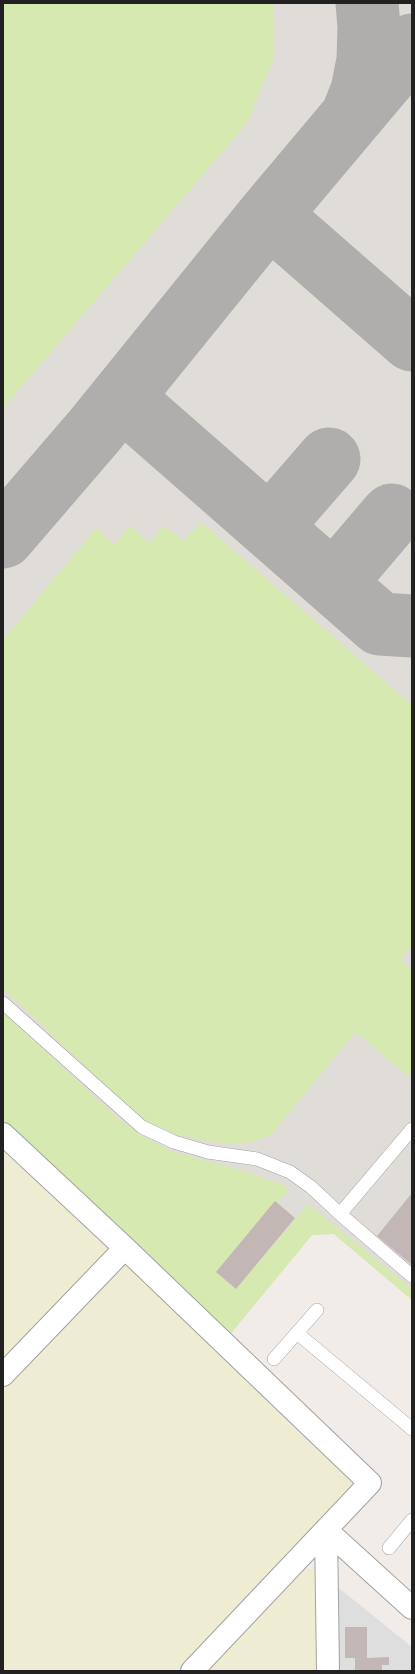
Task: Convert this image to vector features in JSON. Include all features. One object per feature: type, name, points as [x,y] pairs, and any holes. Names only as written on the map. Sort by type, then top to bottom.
[{"type":"street","points":[[3,1134],[125,1248],[370,1483],[192,1671]]},
{"type":"street","points":[[3,1375],[125,1248]]},
{"type":"street","points":[[326,1530],[412,1608]]},
{"type":"street","points":[[326,1530],[328,1671]]},
{"type":"lane","points":[[3,1003],[142,1127],[174,1142],[208,1152],[257,1159],[290,1172],[311,1187],[412,1276]]},
{"type":"lane","points":[[340,1214],[412,1129]]},
{"type":"lane","points":[[274,1359],[317,1310]]},
{"type":"lane","points":[[297,1333],[412,1429]]},
{"type":"lane","points":[[389,1548],[412,1520]]},
{"type":"shaded area","points":[[3,3],[412,3],[412,1300],[334,1234],[312,1235],[227,1338],[3,1122]]},
{"type":"shaded area","points":[[3,1148],[114,1251],[3,1367]]},
{"type":"shaded area","points":[[123,1262],[358,1482],[177,1671],[3,1671],[3,1386]]},
{"type":"shaded area","points":[[300,1569],[315,1569],[318,1671],[205,1671]]},
{"type":"shaded area","points":[[324,1576],[412,1647],[412,1671],[326,1671]]},
{"type":"green space","points":[[3,3],[273,3],[273,60],[247,123],[3,408]]},
{"type":"green space","points":[[201,522],[412,705],[412,946],[400,960],[412,970],[412,1071],[408,1076],[355,1032],[271,1135],[253,1142],[229,1144],[178,1135],[146,1121],[121,1101],[3,988],[3,640],[96,528],[114,545],[130,526],[149,543],[164,526],[184,541]]},
{"type":"green space","points":[[3,1012],[113,1114],[139,1134],[171,1151],[247,1172],[284,1185],[290,1190],[277,1203],[275,1201],[216,1272],[236,1289],[308,1204],[412,1289],[412,1300],[334,1234],[312,1235],[227,1338],[3,1122]]},
{"type":"building","points":[[412,1193],[412,1265],[377,1236]]},
{"type":"building","points":[[275,1201],[295,1218],[236,1289],[216,1272]]},
{"type":"building","points":[[345,1627],[367,1627],[367,1658],[389,1657],[389,1665],[382,1665],[382,1671],[355,1671],[355,1658],[345,1658]]},
{"type":"taxiway","points":[[354,111],[362,91],[368,60],[369,27],[367,3]]},
{"type":"taxiway","points":[[3,537],[95,430],[269,215],[412,45]]},
{"type":"taxiway","points":[[269,215],[412,340]]},
{"type":"taxiway","points":[[122,398],[380,624],[412,626]]},
{"type":"taxiway","points":[[270,527],[329,459]]},
{"type":"taxiway","points":[[334,583],[392,515]]}]
